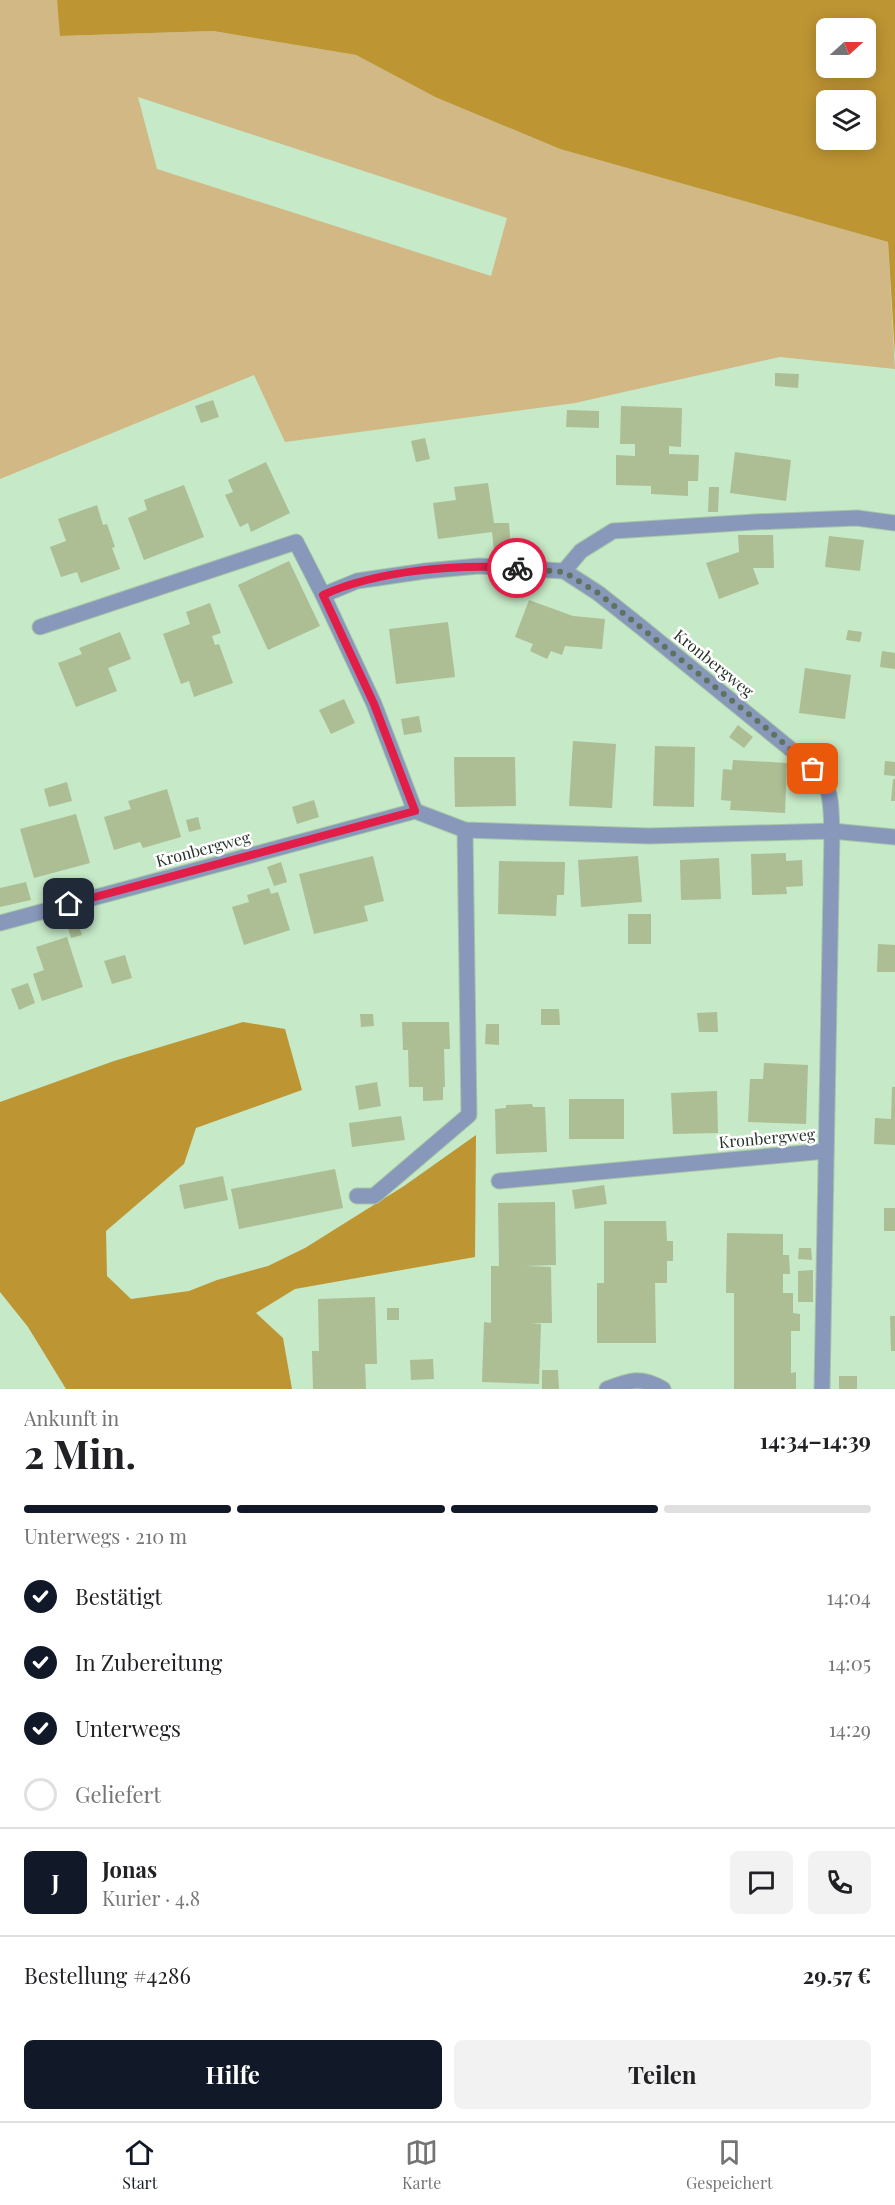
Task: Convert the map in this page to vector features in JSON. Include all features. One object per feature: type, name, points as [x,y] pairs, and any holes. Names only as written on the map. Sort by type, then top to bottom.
[{"type":"street","points":[[564,572],[581,552],[613,531],[857,518],[895,523]]},
{"type":"street","points":[[40,627],[296,542],[374,704],[415,811],[465,830],[650,836],[832,831],[895,837]]},
{"type":"street","name":"Kronbergweg","points":[[323,595],[357,581],[424,571],[479,566],[564,572],[598,593],[804,760],[826,784],[829,792],[832,831],[826,1150],[499,1181]]},
{"type":"street","name":"Kronbergweg","points":[[0,922],[415,811]]},
{"type":"street","points":[[357,1196],[374,1196],[469,1115],[465,830]]},
{"type":"street","points":[[822,1389],[826,1150]]},
{"type":"street","points":[[607,1389],[626,1381],[649,1381],[663,1389]]},
{"type":"shaded area","points":[[0,0],[57,0],[61,36],[213,31],[356,55],[435,97],[560,149],[888,242],[895,369],[780,357],[575,403],[285,442],[254,375],[0,479]],"holes":[[[138,97],[507,218],[491,276],[157,169]]]},
{"type":"shaded area","points":[[57,0],[895,0],[895,355],[888,242],[560,149],[435,97],[356,55],[213,31],[60,36]]},
{"type":"shaded area","points":[[243,1022],[285,1029],[302,1090],[196,1128],[184,1164],[106,1231],[107,1276],[131,1299],[189,1291],[217,1280],[268,1266],[305,1248],[404,1186],[476,1135],[475,1257],[295,1289],[256,1313],[283,1338],[292,1389],[66,1389],[28,1327],[0,1292],[0,1102],[114,1061]]},
{"type":"building","points":[[775,373],[799,374],[798,388],[775,386]]},
{"type":"building","points":[[213,400],[219,417],[201,423],[195,406]]},
{"type":"building","points":[[621,406],[682,408],[681,447],[669,446],[669,454],[699,455],[698,481],[688,481],[688,496],[651,494],[651,486],[616,485],[616,455],[635,456],[635,444],[620,444]]},
{"type":"building","points":[[567,410],[599,411],[599,428],[566,427]]},
{"type":"building","points":[[425,438],[430,459],[416,462],[411,441]]},
{"type":"building","points":[[735,452],[791,460],[786,501],[730,493]]},
{"type":"building","points":[[266,462],[290,513],[251,532],[248,523],[240,527],[225,495],[233,492],[228,480]]},
{"type":"building","points":[[488,483],[494,523],[509,523],[511,550],[494,551],[492,532],[438,539],[433,503],[456,500],[454,487]]},
{"type":"building","points":[[184,485],[204,537],[144,560],[128,518],[147,510],[144,500]]},
{"type":"building","points":[[709,487],[719,487],[718,512],[708,512]]},
{"type":"building","points":[[97,505],[103,525],[107,524],[115,547],[112,548],[120,569],[81,583],[77,572],[61,577],[50,547],[66,541],[58,519]]},
{"type":"building","points":[[738,535],[773,535],[774,568],[753,568],[759,584],[719,599],[706,563],[739,552]]},
{"type":"building","points":[[829,536],[864,540],[860,571],[825,567]]},
{"type":"building","points":[[289,561],[320,626],[268,650],[238,585]]},
{"type":"building","points":[[529,600],[573,616],[605,619],[602,649],[565,646],[562,655],[551,651],[547,659],[530,651],[533,644],[515,637]]},
{"type":"building","points":[[210,603],[221,633],[212,636],[215,645],[219,644],[233,683],[194,697],[189,681],[181,684],[163,634],[190,624],[186,612]]},
{"type":"building","points":[[448,622],[455,677],[396,684],[389,629]]},
{"type":"building","points":[[848,630],[862,632],[860,642],[846,640]]},
{"type":"building","points":[[120,632],[131,659],[108,668],[117,691],[76,707],[58,663],[82,654],[79,648]]},
{"type":"building","points":[[882,651],[895,653],[895,669],[880,667]]},
{"type":"building","points":[[805,668],[851,675],[845,719],[799,713]]},
{"type":"building","points":[[344,699],[355,723],[331,734],[319,710]]},
{"type":"building","points":[[419,716],[422,732],[404,735],[401,719]]},
{"type":"building","points":[[738,725],[753,737],[744,748],[729,737]]},
{"type":"building","points":[[573,741],[616,744],[612,808],[569,806]]},
{"type":"building","points":[[655,746],[695,747],[694,807],[653,806]]},
{"type":"building","points":[[454,757],[515,757],[516,806],[455,807]]},
{"type":"building","points":[[733,760],[787,763],[785,813],[730,810],[731,801],[721,800],[723,769],[732,770]]},
{"type":"building","points":[[885,761],[895,762],[895,776],[884,775]]},
{"type":"building","points":[[893,779],[895,779],[895,801],[891,801]]},
{"type":"building","points":[[67,782],[72,801],[49,807],[44,789]]},
{"type":"building","points":[[167,789],[181,837],[143,848],[140,842],[114,850],[104,817],[131,809],[128,801]]},
{"type":"building","points":[[314,800],[319,817],[297,824],[292,807]]},
{"type":"building","points":[[76,814],[90,863],[34,878],[20,829]]},
{"type":"building","points":[[198,817],[201,829],[189,832],[186,820]]},
{"type":"building","points":[[786,853],[786,861],[802,860],[803,886],[786,887],[787,894],[752,895],[751,854]]},
{"type":"building","points":[[373,856],[384,901],[364,906],[368,921],[314,934],[299,874]]},
{"type":"building","points":[[638,856],[642,902],[581,907],[578,860]]},
{"type":"building","points":[[719,858],[721,899],[681,900],[680,860]]},
{"type":"building","points":[[499,861],[565,862],[564,895],[557,895],[556,916],[498,914]]},
{"type":"building","points":[[281,862],[287,882],[274,886],[267,867]]},
{"type":"building","points":[[26,882],[31,900],[0,907],[0,888]]},
{"type":"building","points":[[269,888],[271,894],[278,892],[290,930],[244,945],[232,907],[249,902],[247,895]]},
{"type":"building","points":[[628,914],[651,914],[651,944],[628,944]]},
{"type":"building","points":[[76,918],[82,935],[71,938],[66,921]]},
{"type":"building","points":[[67,937],[83,987],[42,1001],[33,974],[44,970],[36,947]]},
{"type":"building","points":[[878,944],[895,945],[895,972],[877,972]]},
{"type":"building","points":[[125,955],[132,978],[112,984],[104,961]]},
{"type":"building","points":[[28,983],[35,1003],[19,1010],[11,989]]},
{"type":"building","points":[[541,1009],[559,1009],[560,1025],[541,1025]]},
{"type":"building","points":[[717,1012],[718,1032],[699,1032],[697,1013]]},
{"type":"building","points":[[360,1014],[373,1014],[374,1026],[361,1027]]},
{"type":"building","points":[[402,1022],[449,1022],[450,1049],[444,1049],[443,1100],[423,1101],[423,1087],[409,1087],[408,1050],[403,1050]]},
{"type":"building","points":[[486,1024],[499,1024],[499,1045],[485,1044]]},
{"type":"building","points":[[764,1063],[808,1065],[806,1124],[748,1122],[750,1079],[763,1079]]},
{"type":"building","points":[[377,1082],[381,1106],[359,1110],[355,1086]]},
{"type":"building","points":[[892,1087],[895,1087],[895,1145],[874,1144],[875,1118],[891,1119]]},
{"type":"building","points":[[717,1091],[718,1133],[673,1134],[671,1093]]},
{"type":"building","points":[[569,1099],[624,1099],[624,1139],[569,1139]]},
{"type":"building","points":[[532,1104],[533,1107],[545,1107],[547,1152],[496,1154],[495,1109],[506,1108],[506,1105]]},
{"type":"building","points":[[401,1116],[405,1140],[352,1147],[349,1123]]},
{"type":"building","points":[[335,1169],[343,1208],[239,1229],[231,1189]]},
{"type":"building","points":[[223,1176],[228,1200],[184,1209],[179,1185]]},
{"type":"building","points":[[604,1185],[607,1204],[575,1209],[572,1190]]},
{"type":"building","points":[[555,1202],[556,1265],[525,1266],[551,1267],[552,1323],[531,1323],[541,1324],[539,1384],[482,1382],[484,1322],[491,1323],[491,1266],[499,1266],[498,1203]]},
{"type":"building","points":[[884,1208],[895,1208],[895,1231],[884,1231]]},
{"type":"building","points":[[604,1221],[666,1221],[667,1241],[673,1241],[673,1261],[667,1261],[667,1283],[655,1283],[656,1343],[597,1343],[597,1283],[604,1283]]},
{"type":"building","points":[[727,1233],[783,1234],[783,1255],[789,1255],[790,1274],[783,1274],[783,1293],[793,1293],[793,1313],[800,1314],[800,1331],[791,1331],[791,1373],[796,1372],[796,1389],[734,1389],[734,1293],[726,1293]]},
{"type":"building","points":[[799,1248],[811,1248],[812,1260],[798,1259]]},
{"type":"building","points":[[813,1270],[813,1302],[798,1302],[798,1271]]},
{"type":"building","points":[[375,1297],[377,1364],[365,1364],[366,1389],[313,1389],[312,1351],[319,1351],[318,1299]]},
{"type":"building","points":[[387,1308],[399,1308],[399,1320],[387,1320]]},
{"type":"building","points":[[890,1316],[895,1316],[895,1351],[891,1351]]},
{"type":"building","points":[[433,1359],[434,1379],[411,1380],[410,1360]]},
{"type":"building","points":[[542,1370],[558,1370],[559,1389],[542,1389]]},
{"type":"building","points":[[839,1376],[857,1376],[857,1389],[839,1389]]},
{"type":"way so far","points":[[517,568],[564,572],[598,593],[771,732],[813,769]]},
{"type":"route","points":[[69,904],[415,811],[374,704],[323,595],[357,581],[392,575],[479,566],[517,568]]}]
